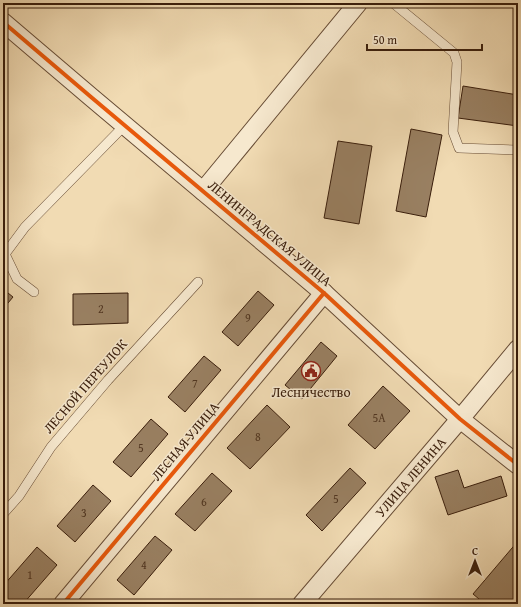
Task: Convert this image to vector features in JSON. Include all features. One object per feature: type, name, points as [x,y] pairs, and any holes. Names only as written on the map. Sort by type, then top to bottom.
[{"type":"street","points":[[203,191],[358,3]]},
{"type":"street","name":"ЛЕНИНГРАДСКАЯ УЛИЦА","points":[[3,22],[324,293],[460,419],[518,465]]},
{"type":"street","name":"ЛЕСНАЯ УЛИЦА","points":[[63,604],[324,293]]},
{"type":"street","name":"УЛИЦА ЛЕНИНА","points":[[302,604],[518,349]]},
{"type":"lane","points":[[393,3],[454,53],[457,62],[453,132],[459,148],[518,150]]},
{"type":"lane","points":[[34,292],[17,279],[5,254],[25,227],[125,126]]},
{"type":"lane","name":"ЛЕСНОЙ ПЕРЕУЛОК","points":[[3,514],[19,496],[50,447],[108,380],[198,282]]},
{"type":"building","points":[[463,86],[518,95],[518,126],[458,118]]},
{"type":"building","points":[[411,129],[442,135],[426,217],[396,211]]},
{"type":"building","points":[[338,141],[372,146],[359,224],[324,218]]},
{"type":"building","points":[[3,289],[13,297],[3,309]]},
{"type":"building","points":[[258,291],[274,305],[238,346],[222,332]]},
{"type":"building","points":[[128,293],[128,323],[73,325],[73,294]]},
{"type":"building","name":"Лесничество","points":[[321,342],[337,356],[302,399],[285,385]]},
{"type":"building","points":[[204,356],[221,370],[185,412],[168,397]]},
{"type":"building","points":[[383,386],[410,411],[375,449],[348,425]]},
{"type":"building","points":[[518,394],[518,402],[514,399]]},
{"type":"building","points":[[267,405],[290,427],[250,469],[227,448]]},
{"type":"building","points":[[151,419],[168,434],[131,477],[113,462]]},
{"type":"building","points":[[350,468],[366,483],[322,531],[306,515]]},
{"type":"building","points":[[458,470],[464,488],[501,476],[507,496],[448,515],[435,477]]},
{"type":"building","points":[[212,473],[232,491],[195,531],[175,514]]},
{"type":"building","points":[[93,485],[111,501],[75,542],[57,526]]},
{"type":"building","points":[[155,536],[172,550],[134,595],[117,580]]},
{"type":"building","points":[[518,541],[518,600],[514,604],[485,604],[473,594]]},
{"type":"building","points":[[37,547],[57,565],[23,604],[12,604],[3,596],[3,586]]},
{"type":"building","points":[[100,600],[104,604],[96,604]]},
{"type":"cycle path","points":[[3,22],[324,293],[460,419],[518,465]]},
{"type":"cycle path","points":[[63,604],[324,293]]},
{"type":"place","name":"Лесничество","points":[[311,371]]}]
